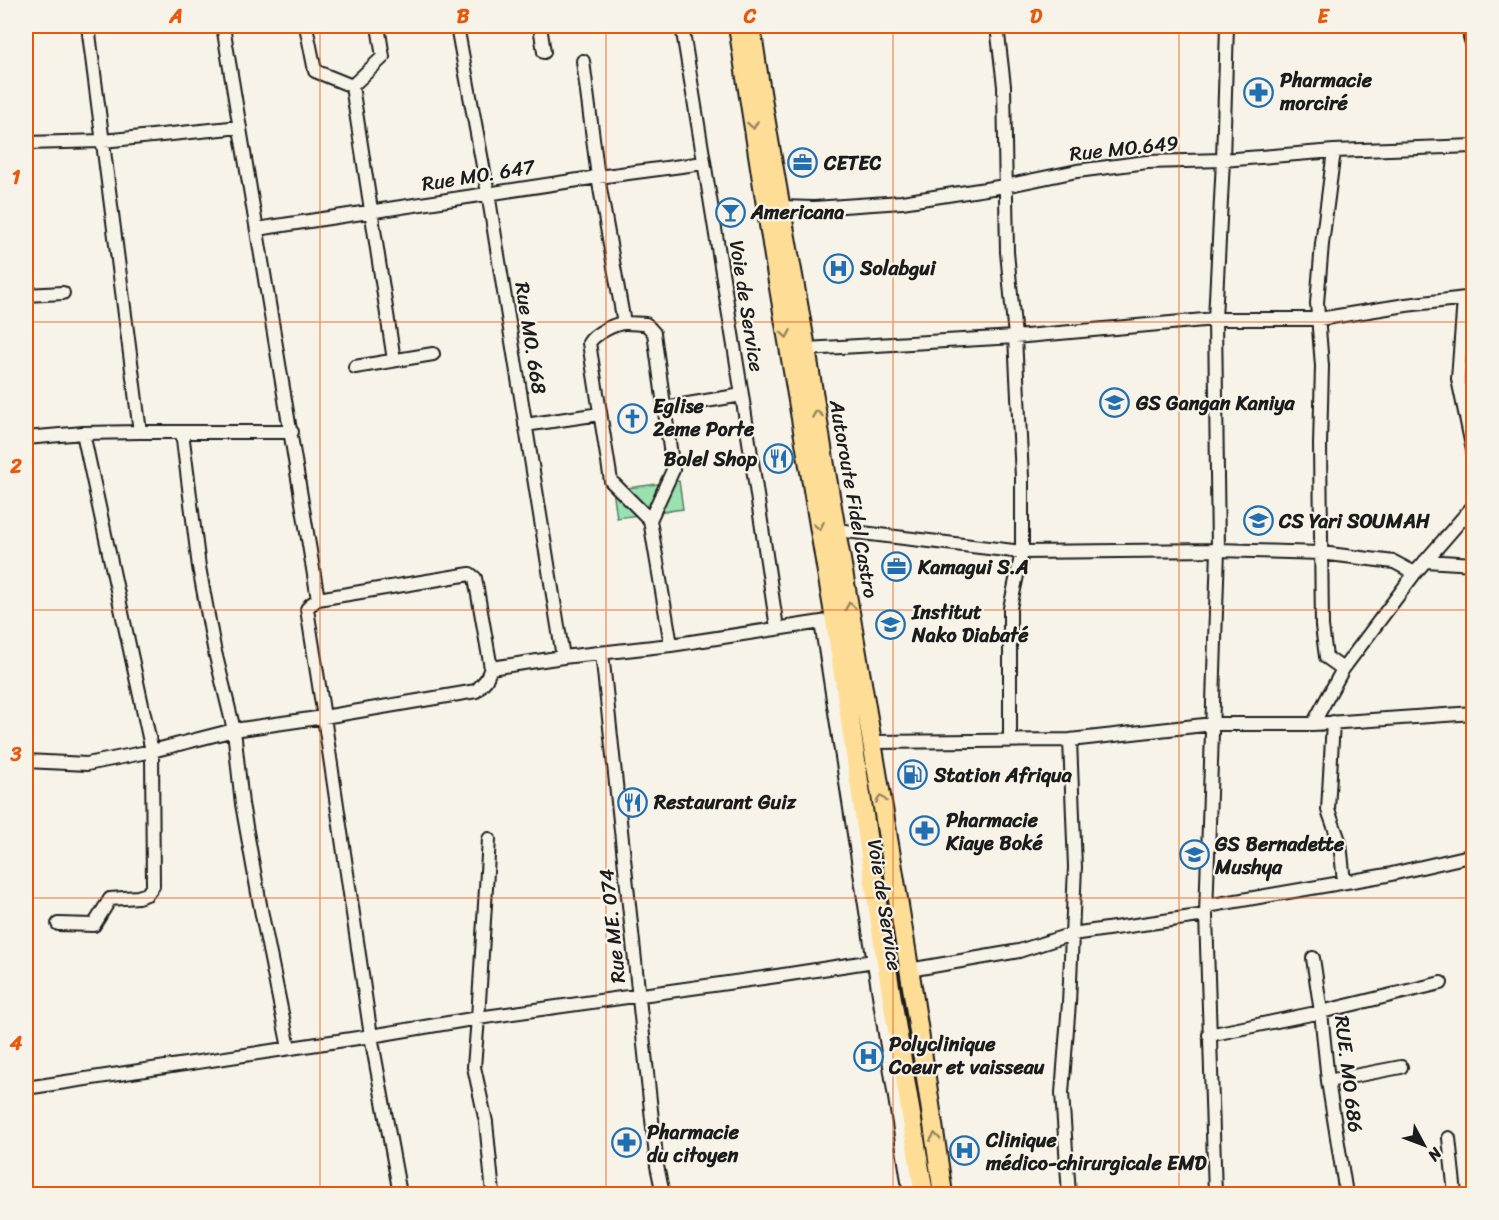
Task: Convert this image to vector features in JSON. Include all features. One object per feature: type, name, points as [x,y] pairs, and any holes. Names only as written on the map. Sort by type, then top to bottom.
[{"type":"highway","name":"Autoroute Fidel Castro","points":[[738,26],[868,882],[885,956],[902,1104],[917,1191]]},
{"type":"highway","name":"Autoroute Fidel Castro","points":[[752,26],[780,207],[873,742],[943,1194]]},
{"type":"street","points":[[88,26],[140,432]]},
{"type":"street","points":[[223,26],[318,599]]},
{"type":"street","points":[[306,26],[315,71],[352,86]]},
{"type":"street","points":[[352,86],[383,57],[378,26]]},
{"type":"street","name":"Rue MO. 668","points":[[457,26],[488,194],[562,657]]},
{"type":"street","points":[[540,26],[544,52]]},
{"type":"street","name":"Voie de Service","points":[[682,26],[777,628]]},
{"type":"street","points":[[997,26],[1004,86],[1007,252],[1015,337],[1022,477],[1022,552],[1010,608],[1010,740]]},
{"type":"street","points":[[1215,1194],[1207,910],[1218,550],[1215,319],[1227,26]]},
{"type":"street","points":[[1470,26],[1473,50]]},
{"type":"street","points":[[583,61],[598,177],[624,323]]},
{"type":"street","points":[[352,86],[394,360]]},
{"type":"street","points":[[26,143],[104,141],[240,127]]},
{"type":"street","name":"Rue MO.649","points":[[780,207],[814,208],[902,202],[1005,186],[1077,171],[1146,162],[1473,146]]},
{"type":"street","points":[[1334,151],[1317,303],[1322,366],[1320,445],[1322,626],[1326,657],[1343,669]]},
{"type":"street","name":"Rue MO. 647","points":[[257,229],[598,177],[704,164]]},
{"type":"street","points":[[26,295],[63,293]]},
{"type":"street","points":[[806,349],[1015,337],[1215,319],[1319,318],[1471,296],[1458,379],[1473,455]]},
{"type":"street","points":[[650,520],[611,481],[589,343],[598,333],[624,323],[646,324],[654,333],[673,470],[650,520],[671,645]]},
{"type":"street","points":[[355,367],[433,354]]},
{"type":"street","points":[[664,408],[742,395]]},
{"type":"street","points":[[525,425],[600,414]]},
{"type":"street","points":[[182,432],[199,567],[214,648],[234,730],[242,804],[261,910],[290,1048]]},
{"type":"street","points":[[26,438],[83,433],[292,432]]},
{"type":"street","points":[[58,924],[94,925],[110,899],[138,897],[147,894],[153,886],[152,751],[83,433]]},
{"type":"street","points":[[1313,724],[1343,669],[1415,573],[1473,505]]},
{"type":"street","points":[[837,530],[1022,552],[1218,550],[1321,553],[1394,562],[1415,573]]},
{"type":"street","points":[[1425,561],[1473,564]]},
{"type":"street","points":[[26,761],[87,764],[152,751],[234,730],[324,717],[476,691],[486,680],[490,668],[475,578],[470,574],[318,599],[307,609],[324,717],[371,1036],[400,1194]]},
{"type":"street","points":[[490,668],[562,657],[671,645],[828,621]]},
{"type":"street","name":"Rue ME. 074","points":[[602,653],[657,1166],[663,1194]]},
{"type":"street","points":[[873,742],[1070,740],[1213,724],[1313,724],[1473,713]]},
{"type":"street","points":[[1333,722],[1328,810],[1340,843],[1344,882]]},
{"type":"street","points":[[1069,1194],[1062,1093],[1069,1003],[1075,867],[1070,740]]},
{"type":"street","points":[[489,839],[474,1067],[486,1122],[493,1194]]},
{"type":"street","points":[[909,970],[1019,951],[1072,934],[1387,875],[1473,855]]},
{"type":"street","name":"Voie de Service","points":[[868,882],[874,961],[902,1104]]},
{"type":"street","name":"RUE. MO 686","points":[[1313,958],[1328,1081],[1346,1194]]},
{"type":"street","points":[[26,1088],[478,1018],[874,961]]},
{"type":"street","points":[[1209,1035],[1321,1012],[1441,983]]},
{"type":"street","points":[[1328,1081],[1401,1067]]},
{"type":"street","points":[[1449,1138],[1455,1194]]},
{"type":"green space","points":[[679,481],[683,509],[617,518],[613,490]]},
{"type":"place","name":"Pharmacie morciré","points":[[1259,92]]},
{"type":"place","name":"CETEC","points":[[803,163]]},
{"type":"place","name":"Americana","points":[[730,212]]},
{"type":"place","name":"Solabgui","points":[[839,268]]},
{"type":"place","name":"GS Gangan Kaniya","points":[[1115,403]]},
{"type":"place","name":"Eglise 2eme Porte","points":[[632,418]]},
{"type":"place","name":"Bolel Shop","points":[[778,459]]},
{"type":"place","name":"CS Yari SOUMAH","points":[[1258,521]]},
{"type":"place","name":"Kamagui S.A","points":[[897,567]]},
{"type":"place","name":"Institut Nako Diabaté","points":[[891,624]]},
{"type":"place","name":"Station Afriqua","points":[[913,775]]},
{"type":"place","name":"Restaurant Guiz","points":[[633,802]]},
{"type":"place","name":"Pharmacie Kiaye Boké","points":[[925,831]]},
{"type":"place","name":"GS Bernadette Mushya","points":[[1194,855]]},
{"type":"place","name":"Polyclinique Coeur et vaisseau","points":[[868,1056]]},
{"type":"place","name":"Pharmacie du citoyen","points":[[626,1143]]},
{"type":"place","name":"Clinique médico-chirurgicale EMD","points":[[965,1151]]}]
